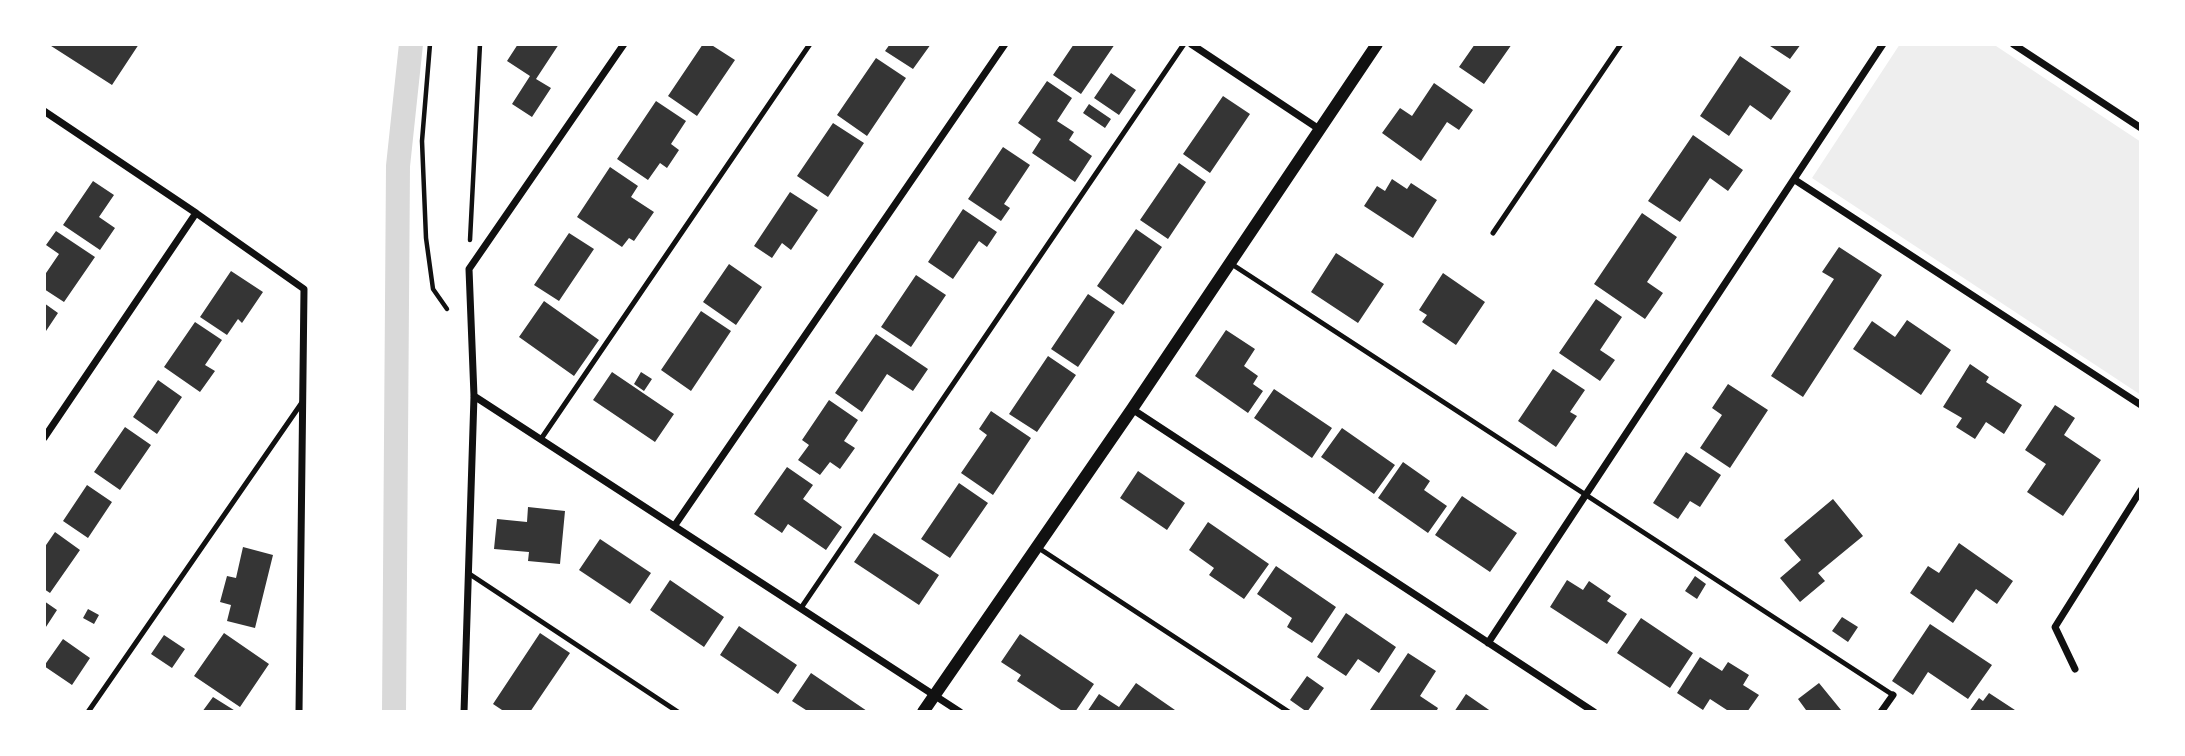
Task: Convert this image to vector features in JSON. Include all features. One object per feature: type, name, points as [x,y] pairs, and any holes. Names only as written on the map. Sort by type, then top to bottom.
[{"type":"street","points":[[464,712],[474,396],[469,269],[624,44]]},
{"type":"street","points":[[675,525],[1005,44]]},
{"type":"street","points":[[1191,44],[1320,129]]},
{"type":"street","points":[[923,712],[1132,409],[1377,44]]},
{"type":"street","points":[[1488,643],[1796,180],[1883,44]]},
{"type":"street","points":[[2013,44],[2141,128]]},
{"type":"street","points":[[44,111],[304,289],[299,712]]},
{"type":"street","points":[[1796,180],[2141,405]]},
{"type":"street","points":[[44,438],[196,213]]},
{"type":"street","points":[[474,396],[960,712]]},
{"type":"street","points":[[1132,409],[1594,712]]},
{"type":"street","points":[[2075,668],[2055,627],[2141,490]]},
{"type":"street","points":[[1881,712],[1893,695]]},
{"type":"lane","points":[[541,439],[810,44]]},
{"type":"lane","points":[[800,608],[1184,44]]},
{"type":"lane","points":[[1493,233],[1621,44]]},
{"type":"lane","points":[[1230,263],[1893,695]]},
{"type":"lane","points":[[88,712],[303,401]]},
{"type":"lane","points":[[1037,547],[1289,712]]},
{"type":"lane","points":[[468,573],[678,712]]},
{"type":"path","points":[[430,44],[422,141],[426,238],[433,289],[447,309]]},
{"type":"path","points":[[469,269],[480,44]]},
{"type":"shaded area","points":[[1900,44],[1993,44],[2141,142],[2141,395],[1812,178]]},
{"type":"building","points":[[48,44],[139,44],[112,85]]},
{"type":"building","points":[[518,44],[559,44],[536,79],[551,88],[532,117],[512,104],[530,76],[507,61]]},
{"type":"building","points":[[703,44],[710,44],[735,60],[697,116],[668,96]]},
{"type":"building","points":[[890,44],[931,44],[913,69],[885,51]]},
{"type":"building","points":[[1074,44],[1115,44],[1081,94],[1053,75]]},
{"type":"building","points":[[1475,44],[1512,44],[1484,84],[1459,67]]},
{"type":"building","points":[[1767,44],[1801,44],[1790,59]]},
{"type":"building","points":[[1740,56],[1791,91],[1771,120],[1750,105],[1729,136],[1700,116]]},
{"type":"building","points":[[876,58],[906,78],[867,136],[837,115]]},
{"type":"building","points":[[1111,73],[1136,90],[1119,115],[1094,98]]},
{"type":"building","points":[[1047,81],[1072,98],[1057,121],[1074,132],[1069,140],[1092,156],[1075,182],[1032,153],[1041,139],[1018,123]]},
{"type":"building","points":[[1434,83],[1473,110],[1459,130],[1447,122],[1421,161],[1382,133],[1400,108],[1412,116]]},
{"type":"building","points":[[1223,96],[1250,114],[1210,173],[1183,154]]},
{"type":"building","points":[[656,101],[686,121],[671,144],[679,150],[667,168],[660,163],[648,180],[617,159]]},
{"type":"building","points":[[1089,104],[1111,119],[1105,128],[1083,113]]},
{"type":"building","points":[[833,123],[864,143],[828,197],[797,176]]},
{"type":"building","points":[[1693,135],[1743,170],[1728,191],[1710,178],[1680,222],[1648,201]]},
{"type":"building","points":[[1003,147],[1030,165],[1004,204],[1010,208],[1001,221],[968,199]]},
{"type":"building","points":[[1179,163],[1206,182],[1168,239],[1140,220]]},
{"type":"building","points":[[610,167],[638,186],[631,197],[654,212],[634,241],[629,238],[622,247],[577,217]]},
{"type":"building","points":[[1392,179],[1407,189],[1411,183],[1437,200],[1413,238],[1364,206],[1377,186],[1385,191]]},
{"type":"building","points":[[93,181],[114,195],[99,217],[115,228],[100,250],[63,225]]},
{"type":"building","points":[[790,192],[818,210],[791,250],[782,243],[772,258],[754,246]]},
{"type":"building","points":[[963,209],[997,232],[987,247],[979,241],[953,279],[928,262]]},
{"type":"building","points":[[1642,213],[1677,237],[1647,282],[1663,293],[1645,319],[1594,284]]},
{"type":"building","points":[[1136,229],[1162,247],[1123,305],[1097,286]]},
{"type":"building","points":[[56,231],[95,257],[64,302],[44,289],[44,276],[59,254],[46,245]]},
{"type":"building","points":[[569,233],[594,249],[559,301],[534,285]]},
{"type":"building","points":[[1839,247],[1882,275],[1803,397],[1771,376],[1834,279],[1822,272]]},
{"type":"building","points":[[1336,253],[1384,284],[1358,323],[1311,292]]},
{"type":"building","points":[[729,264],[762,287],[736,325],[703,302]]},
{"type":"building","points":[[231,271],[263,292],[242,323],[238,319],[227,335],[200,317]]},
{"type":"building","points":[[1443,273],[1485,302],[1456,345],[1422,322],[1427,315],[1419,310]]},
{"type":"building","points":[[916,275],[946,295],[911,347],[881,327]]},
{"type":"building","points":[[1088,294],[1115,312],[1078,367],[1051,349]]},
{"type":"building","points":[[1596,299],[1622,317],[1600,350],[1615,360],[1600,381],[1559,353]]},
{"type":"building","points":[[544,301],[599,340],[574,376],[519,337]]},
{"type":"building","points":[[44,303],[58,313],[44,334]]},
{"type":"building","points":[[701,311],[731,331],[691,391],[661,370]]},
{"type":"building","points":[[1907,320],[1951,350],[1921,395],[1853,349],[1872,321],[1895,337]]},
{"type":"building","points":[[195,322],[222,340],[205,365],[215,371],[200,392],[164,367]]},
{"type":"building","points":[[1226,330],[1255,349],[1244,366],[1258,376],[1253,384],[1263,391],[1248,413],[1195,376]]},
{"type":"building","points":[[876,334],[928,369],[913,391],[887,374],[862,412],[835,393]]},
{"type":"building","points":[[1048,356],[1076,375],[1037,432],[1009,414]]},
{"type":"building","points":[[1970,364],[1989,377],[1986,382],[2022,405],[2004,434],[1986,422],[1975,439],[1956,427],[1962,418],[1943,407]]},
{"type":"building","points":[[1553,369],[1585,390],[1570,412],[1577,416],[1556,447],[1518,421]]},
{"type":"building","points":[[612,372],[674,414],[655,442],[593,400]]},
{"type":"building","points":[[641,372],[652,379],[644,391],[634,384]]},
{"type":"building","points":[[158,380],[182,397],[157,434],[133,417]]},
{"type":"building","points":[[1728,384],[1768,410],[1730,468],[1700,448],[1722,415],[1712,408]]},
{"type":"building","points":[[1274,389],[1332,428],[1312,458],[1254,418]]},
{"type":"building","points":[[829,400],[858,420],[844,441],[855,448],[840,469],[830,462],[820,475],[798,460],[809,445],[802,440]]},
{"type":"building","points":[[2055,405],[2075,418],[2064,435],[2101,460],[2063,516],[2027,492],[2046,464],[2025,450]]},
{"type":"building","points":[[991,411],[1031,438],[993,495],[961,473],[987,435],[979,429]]},
{"type":"building","points":[[125,427],[151,445],[120,490],[94,472]]},
{"type":"building","points":[[1342,428],[1395,465],[1374,494],[1321,457]]},
{"type":"building","points":[[1686,452],[1721,475],[1700,507],[1690,501],[1678,519],[1653,503]]},
{"type":"building","points":[[1403,462],[1430,481],[1424,490],[1447,506],[1428,533],[1378,498]]},
{"type":"building","points":[[787,467],[813,485],[803,499],[842,527],[826,550],[788,524],[782,533],[754,514]]},
{"type":"building","points":[[1138,471],[1185,503],[1167,530],[1120,498]]},
{"type":"building","points":[[959,483],[988,503],[950,558],[921,539]]},
{"type":"building","points":[[87,485],[112,502],[88,538],[63,521]]},
{"type":"building","points":[[1462,496],[1517,533],[1490,572],[1435,535]]},
{"type":"building","points":[[1833,499],[1863,536],[1818,573],[1825,581],[1800,602],[1780,578],[1801,560],[1784,540]]},
{"type":"building","points":[[528,507],[565,511],[560,564],[528,561],[529,552],[494,549],[497,519],[527,522]]},
{"type":"building","points":[[1208,522],[1269,564],[1244,599],[1209,575],[1214,568],[1189,550]]},
{"type":"building","points":[[55,532],[80,550],[50,593],[44,589],[44,548]]},
{"type":"building","points":[[874,533],[939,575],[919,605],[854,562]]},
{"type":"building","points":[[600,539],[651,573],[630,604],[579,570]]},
{"type":"building","points":[[1959,543],[2013,581],[1997,604],[1976,589],[1953,623],[1910,593],[1928,566],[1939,573]]},
{"type":"building","points":[[243,547],[273,555],[255,628],[227,621],[231,605],[220,602],[227,576],[236,578]]},
{"type":"building","points":[[1276,566],[1336,607],[1312,643],[1287,627],[1292,618],[1257,594]]},
{"type":"building","points":[[1695,576],[1706,584],[1697,599],[1685,591]]},
{"type":"building","points":[[670,580],[724,617],[704,647],[650,610]]},
{"type":"building","points":[[1567,580],[1583,590],[1589,581],[1611,596],[1607,601],[1627,614],[1607,644],[1550,607]]},
{"type":"building","points":[[44,601],[57,610],[44,630]]},
{"type":"building","points":[[88,609],[99,615],[94,624],[83,618]]},
{"type":"building","points":[[1346,613],[1396,647],[1379,673],[1358,659],[1346,676],[1317,657]]},
{"type":"building","points":[[1842,617],[1858,627],[1848,642],[1832,631]]},
{"type":"building","points":[[1641,618],[1693,653],[1670,688],[1617,653]]},
{"type":"building","points":[[1930,624],[1992,665],[1968,699],[1928,672],[1913,695],[1892,681]]},
{"type":"building","points":[[739,626],[797,665],[778,694],[720,655]]},
{"type":"building","points":[[224,633],[269,664],[240,707],[194,676]]},
{"type":"building","points":[[540,633],[570,653],[530,712],[505,712],[493,704]]},
{"type":"building","points":[[1020,634],[1094,684],[1075,712],[1064,712],[1017,681],[1021,675],[1001,662]]},
{"type":"building","points":[[164,635],[185,649],[172,668],[151,654]]},
{"type":"building","points":[[63,639],[90,658],[72,685],[44,666]]},
{"type":"building","points":[[1408,653],[1436,671],[1420,696],[1438,708],[1436,712],[1370,710]]},
{"type":"building","points":[[1700,657],[1722,671],[1728,662],[1749,675],[1743,685],[1759,695],[1747,712],[1730,712],[1710,699],[1703,710],[1677,693]]},
{"type":"building","points":[[811,673],[867,711],[809,712],[792,701]]},
{"type":"building","points":[[1307,676],[1324,688],[1307,712],[1290,700]]},
{"type":"building","points":[[1136,683],[1175,710],[1087,712],[1099,694],[1119,707]]},
{"type":"building","points":[[1819,683],[1841,710],[1804,712],[1806,710],[1798,699]]},
{"type":"building","points":[[1989,693],[2018,712],[1969,712],[1979,698],[1983,701]]},
{"type":"building","points":[[1466,694],[1492,712],[1454,712]]},
{"type":"building","points":[[213,697],[237,712],[202,712]]},
{"type":"waterway","points":[[394,712],[398,166],[411,44]]}]
